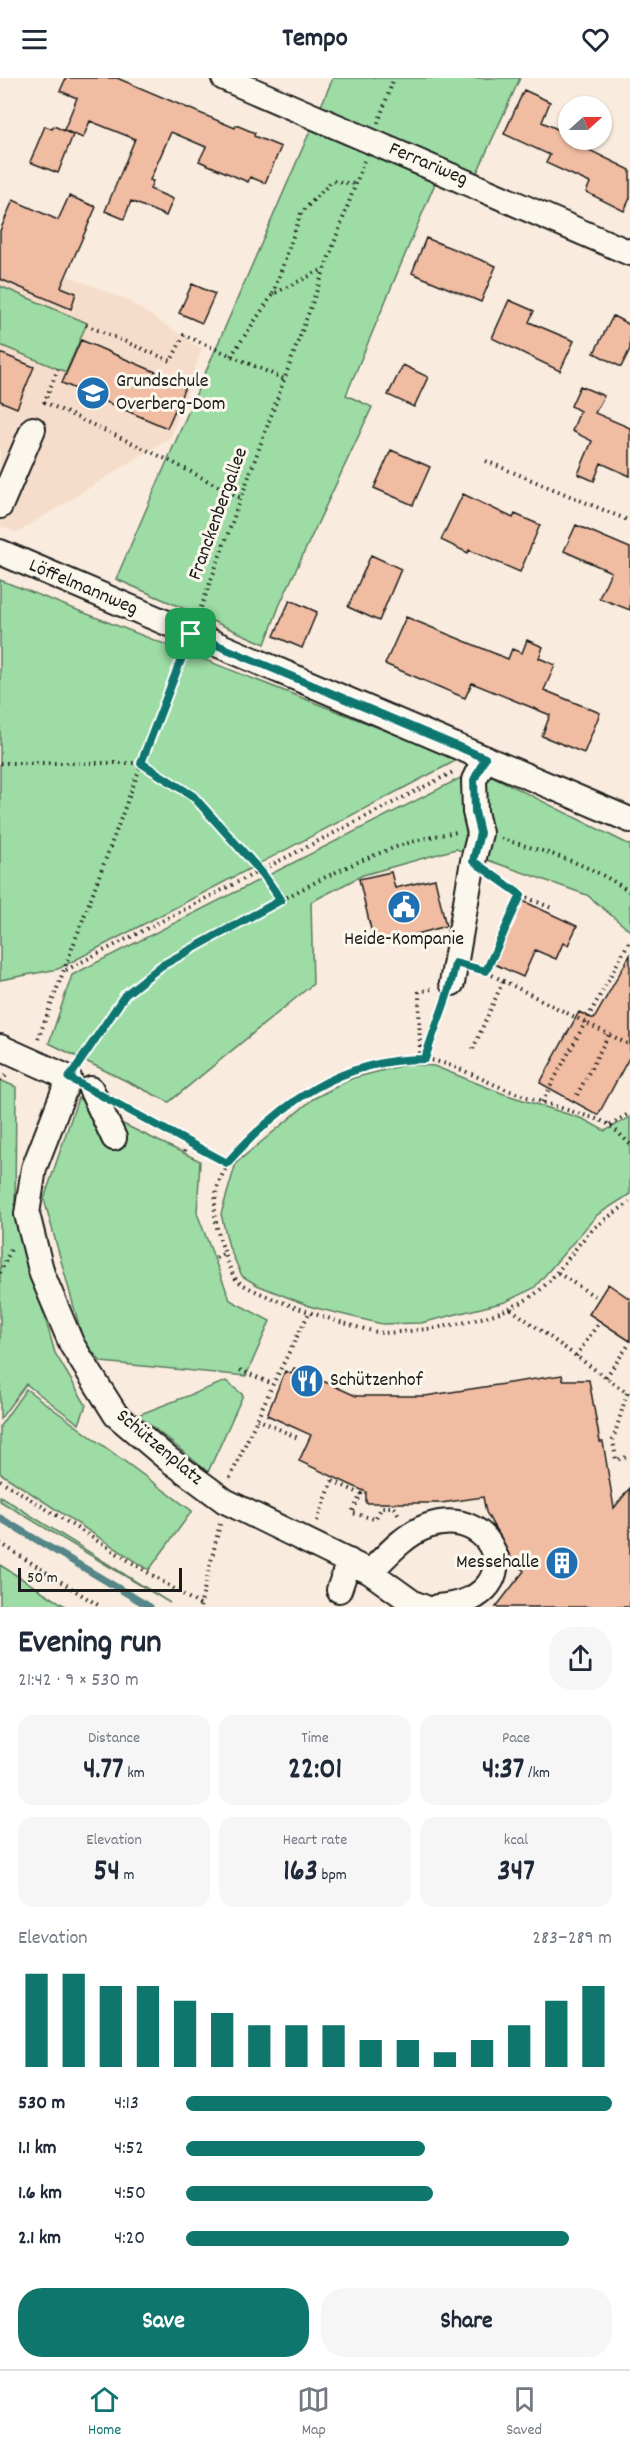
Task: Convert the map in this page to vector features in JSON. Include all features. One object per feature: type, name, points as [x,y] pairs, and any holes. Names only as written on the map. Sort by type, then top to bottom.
[{"type":"street","name":"Ferrariweg","points":[[224,78],[630,254]]},
{"type":"street","points":[[0,506],[33,429]]},
{"type":"street","name":"Löffelmannweg","points":[[0,552],[630,820]]},
{"type":"street","points":[[454,973],[480,833],[475,812],[474,780],[485,758]]},
{"type":"street","points":[[0,1047],[69,1078]]},
{"type":"street","name":"Schützenplatz","points":[[69,1078],[34,1168],[27,1214],[42,1274],[72,1345],[116,1415],[168,1460],[225,1501],[360,1567],[413,1603],[423,1607]]},
{"type":"street","points":[[91,1089],[114,1138]]},
{"type":"street","points":[[339,1590],[360,1567],[415,1532],[428,1526],[454,1523],[479,1531],[488,1541],[495,1555],[496,1567],[493,1580],[478,1594],[454,1606]]},
{"type":"path","name":"Franckenbergallee","points":[[29,1060],[191,634],[394,78]]},
{"type":"path","points":[[231,356],[273,294],[301,213],[332,181],[356,184]]},
{"type":"path","points":[[273,294],[324,269]]},
{"type":"path","points":[[86,325],[171,361],[184,335],[284,379]]},
{"type":"path","points":[[33,429],[58,369]]},
{"type":"path","points":[[44,402],[166,459],[241,498]]},
{"type":"path","points":[[486,461],[630,521]]},
{"type":"path","points":[[65,970],[446,775],[485,758]]},
{"type":"path","points":[[0,762],[141,763],[193,796],[260,871],[281,900]]},
{"type":"path","points":[[69,1078],[125,995],[161,966],[281,900],[347,868],[413,840],[462,831],[480,833],[539,849],[613,880],[630,892]]},
{"type":"path","points":[[473,861],[521,895],[554,909]]},
{"type":"path","points":[[486,971],[521,895]]},
{"type":"path","points":[[542,1102],[630,940]]},
{"type":"path","points":[[422,1059],[419,992],[454,973],[486,971],[630,1045]]},
{"type":"path","points":[[422,1059],[454,973]]},
{"type":"path","points":[[474,1049],[503,981]]},
{"type":"path","points":[[577,1095],[609,1034]]},
{"type":"path","points":[[630,1144],[610,1125],[600,1120],[542,1102],[444,1063],[405,1058],[368,1065],[327,1081],[269,1122],[227,1163],[217,1189],[215,1216],[225,1253],[239,1281],[254,1290],[310,1311],[371,1332],[383,1333],[474,1320],[511,1309],[539,1291],[558,1273],[588,1234],[630,1202]]},
{"type":"path","points":[[91,1089],[227,1163]]},
{"type":"path","points":[[610,1125],[630,1113]]},
{"type":"path","points":[[184,1152],[188,1142]]},
{"type":"path","points":[[216,1258],[225,1253]]},
{"type":"path","points":[[558,1273],[598,1299]]},
{"type":"path","points":[[511,1309],[629,1394],[613,1440],[616,1460],[630,1456]]},
{"type":"path","points":[[0,1480],[200,1606],[230,1479],[273,1384],[310,1311]]},
{"type":"path","points":[[576,1356],[600,1321]]},
{"type":"path","points":[[606,1377],[630,1343]]},
{"type":"path","points":[[240,1370],[273,1384]]},
{"type":"path","points":[[257,1419],[298,1438]]},
{"type":"path","points":[[309,1541],[334,1479],[361,1494],[352,1513],[375,1519],[382,1507],[394,1507],[398,1515],[415,1532]]},
{"type":"path","points":[[0,1543],[101,1607]]},
{"type":"shaded area","name":"Grundschule Overberg-Dom","points":[[0,248],[127,300],[202,349],[171,437],[17,533],[0,526]]},
{"type":"green space","points":[[333,78],[520,78],[476,175],[444,162],[346,395],[372,407],[280,604],[265,644],[116,579]]},
{"type":"green space","points":[[0,286],[87,323],[66,372],[0,345]]},
{"type":"green space","points":[[0,580],[459,759],[58,969],[0,980]]},
{"type":"green space","points":[[478,769],[630,845],[630,931],[587,895],[456,849],[363,875],[311,902],[313,984],[169,1102],[49,1043],[72,975]]},
{"type":"green space","points":[[408,1064],[434,1066],[504,1094],[583,1119],[605,1131],[630,1117],[630,1194],[597,1215],[534,1288],[505,1302],[421,1323],[382,1324],[312,1307],[257,1285],[242,1276],[229,1247],[221,1214],[236,1163],[313,1099],[353,1078]]},
{"type":"green space","points":[[0,1080],[16,1087],[15,1211],[55,1353],[86,1405],[79,1424],[26,1384],[0,1419]]},
{"type":"green space","points":[[78,1098],[123,1124],[200,1161],[197,1213],[230,1300],[270,1321],[246,1376],[101,1362],[83,1340],[44,1199]]},
{"type":"green space","points":[[226,1381],[243,1395],[208,1472],[138,1415]]},
{"type":"green space","points":[[26,1389],[192,1511],[149,1570],[0,1473],[0,1426]]},
{"type":"green space","points":[[0,1496],[170,1603],[0,1501]]},
{"type":"green space","points":[[0,1565],[67,1607],[0,1607]]},
{"type":"building","points":[[66,78],[117,78],[235,128],[236,125],[255,133],[254,136],[281,147],[265,183],[250,177],[248,182],[199,161],[206,147],[171,132],[150,180],[153,181],[150,189],[173,199],[166,216],[131,201],[124,219],[105,211],[135,139],[90,121],[83,138],[64,130],[77,98],[60,91]]},
{"type":"building","points":[[524,90],[550,102],[542,122],[558,129],[558,150],[589,150],[630,170],[630,198],[624,211],[586,192],[590,183],[546,163],[550,155],[504,134]]},
{"type":"building","points":[[45,126],[52,129],[54,126],[73,135],[58,173],[30,162]]},
{"type":"building","points":[[69,196],[96,207],[61,287],[76,293],[71,309],[0,279],[0,231],[13,200],[58,220]]},
{"type":"building","points":[[426,238],[496,266],[481,302],[412,273]]},
{"type":"building","points":[[192,284],[215,294],[202,323],[179,313]]},
{"type":"building","points":[[509,300],[534,311],[529,322],[574,341],[560,371],[492,338]]},
{"type":"building","points":[[613,316],[630,325],[630,349],[621,367],[594,353]]},
{"type":"building","points":[[81,340],[186,385],[167,428],[62,383]]},
{"type":"building","points":[[0,353],[34,367],[17,408],[0,401]]},
{"type":"building","points":[[403,365],[428,377],[414,407],[388,395]]},
{"type":"building","points":[[580,386],[604,396],[595,413],[630,428],[630,476],[601,463],[594,481],[578,474],[592,441],[572,431],[580,411],[571,406]]},
{"type":"building","points":[[391,450],[430,467],[413,505],[374,488]]},
{"type":"building","points":[[463,494],[513,518],[515,514],[540,525],[520,572],[469,550],[468,553],[441,540]]},
{"type":"building","points":[[576,525],[630,548],[630,610],[599,598],[611,572],[564,551]]},
{"type":"building","points":[[371,555],[401,569],[379,621],[348,607]]},
{"type":"building","points":[[290,600],[317,612],[302,648],[274,636]]},
{"type":"building","points":[[406,617],[508,659],[512,649],[522,653],[527,640],[543,647],[539,658],[555,665],[544,690],[600,713],[584,753],[542,736],[550,715],[472,683],[465,698],[385,664]]},
{"type":"building","name":"Heide-Kompanie","points":[[391,872],[395,888],[435,879],[446,926],[399,939],[398,936],[374,942],[359,879]]},
{"type":"building","points":[[521,900],[577,926],[568,945],[563,943],[556,959],[535,950],[523,977],[492,963]]},
{"type":"building","points":[[630,955],[630,1056],[598,1115],[540,1083],[579,1012],[594,1019]]},
{"type":"building","points":[[608,1284],[630,1299],[630,1341],[589,1314]]},
{"type":"building","points":[[294,1368],[356,1396],[425,1396],[562,1375],[563,1380],[589,1380],[600,1442],[603,1442],[614,1508],[630,1488],[630,1607],[496,1607],[524,1571],[513,1561],[486,1512],[483,1497],[441,1503],[366,1503],[366,1492],[299,1461],[311,1435],[267,1415],[285,1371],[292,1374]]},
{"type":"waterway","points":[[0,1518],[150,1607]]},
{"type":"place","name":"Grundschule Overberg-Dom","points":[[93,393]]},
{"type":"place","name":"Heide-Kompanie","points":[[404,907]]},
{"type":"place","name":"Schützenhof","points":[[307,1381]]},
{"type":"place","name":"Messehalle","points":[[562,1563]]},
{"type":"route","points":[[191,634],[485,758],[474,780],[475,812],[480,833],[473,861],[521,895],[486,971],[455,963],[452,983],[433,1031],[425,1059],[405,1058],[368,1065],[350,1070],[327,1081],[269,1122],[227,1163],[69,1078],[125,995],[161,966],[281,900],[263,874],[193,796],[141,763],[191,634]]}]
